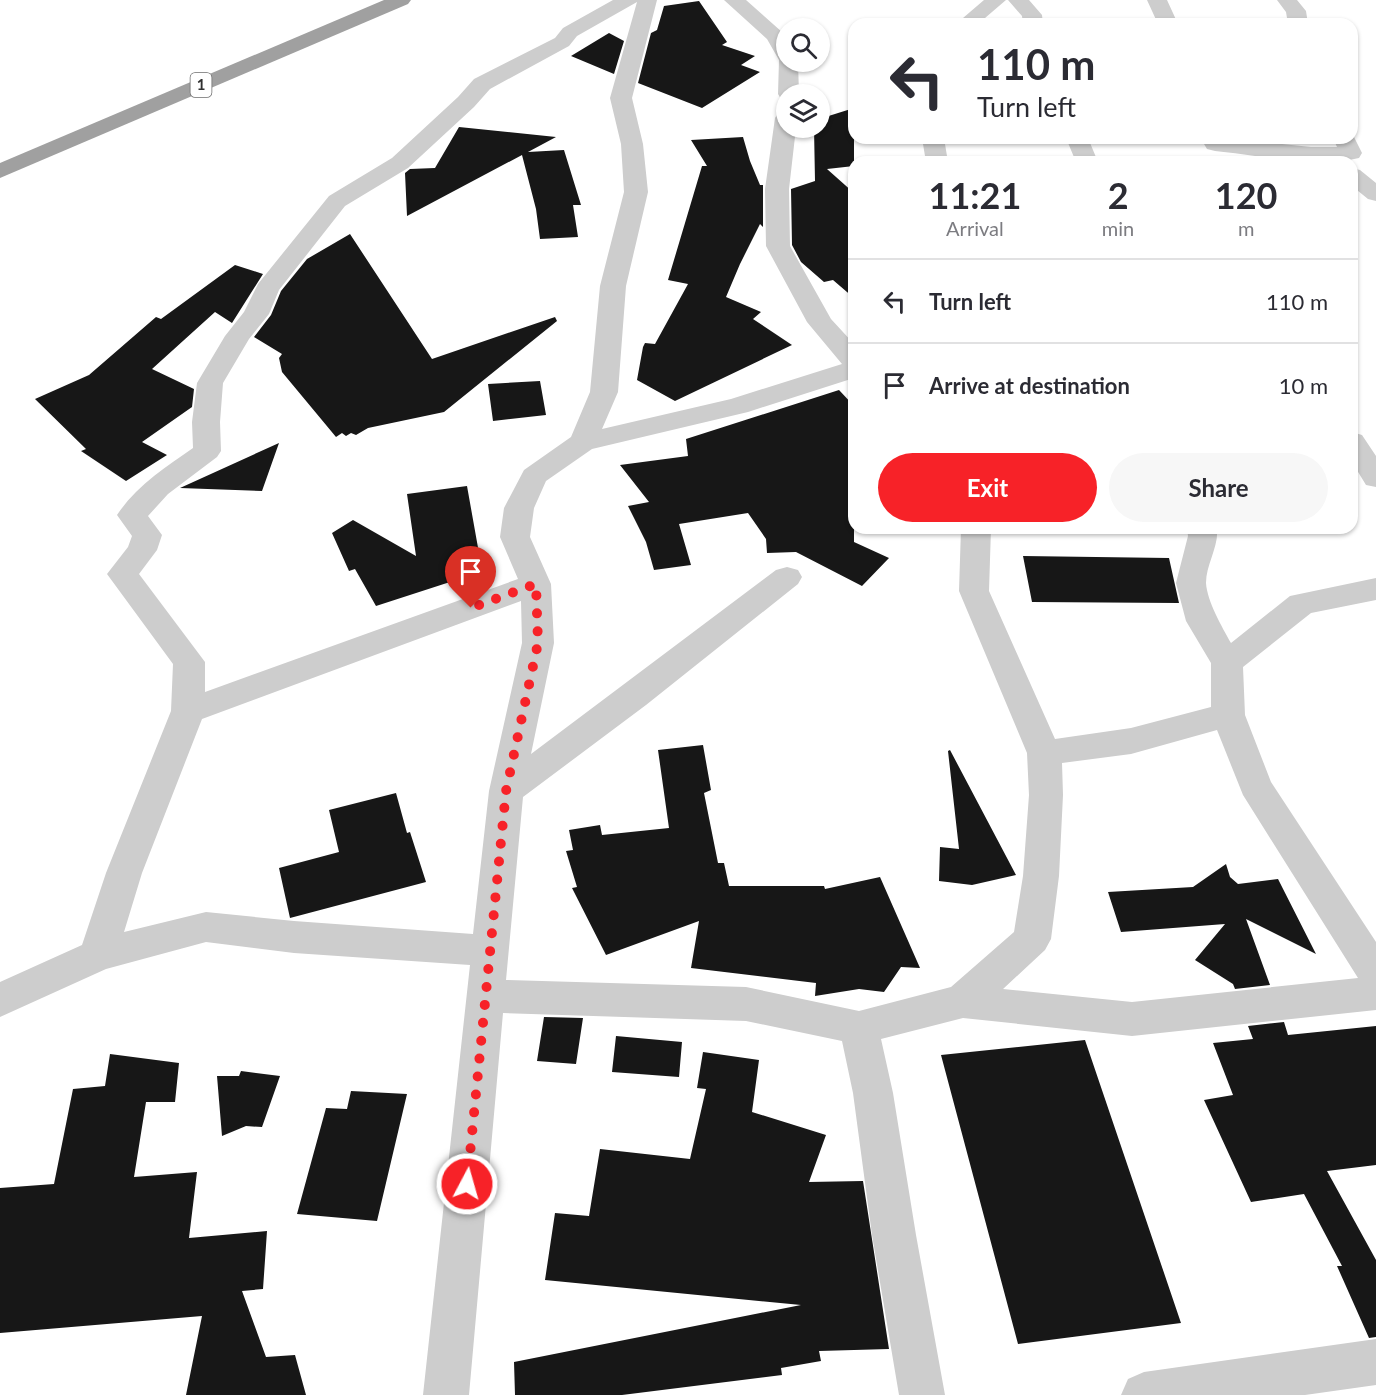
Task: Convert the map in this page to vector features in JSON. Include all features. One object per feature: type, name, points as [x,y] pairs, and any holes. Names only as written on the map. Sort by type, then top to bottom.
[{"type":"highway","name":"1","points":[[0,171],[401,0]]},
{"type":"street","points":[[98,955],[124,873],[188,711],[189,662],[122,574],[142,550],[147,535],[132,515],[158,487],[207,451],[206,422],[210,383],[238,336],[256,314],[267,289],[337,201],[400,163],[466,102],[482,84],[562,42],[570,32],[627,0]]},
{"type":"street","points":[[583,442],[604,393],[613,286],[636,192],[632,144],[621,98],[647,0]]},
{"type":"street","points":[[734,0],[776,38]]},
{"type":"street","points":[[1017,0],[1032,18]]},
{"type":"street","points":[[1157,0],[1165,18]]},
{"type":"street","points":[[1287,0],[1296,11],[1297,18]]},
{"type":"street","points":[[783,138],[777,189],[778,246],[820,322],[848,354]]},
{"type":"street","points":[[1332,156],[1351,153],[1347,144]]},
{"type":"street","points":[[1217,148],[1299,156]]},
{"type":"street","points":[[1358,180],[1376,194]]},
{"type":"street","points":[[446,1395],[506,791],[538,643],[536,584],[515,537],[519,508],[534,476],[583,442],[738,406],[848,371]]},
{"type":"street","points":[[1358,450],[1376,478]]},
{"type":"street","points":[[963,1001],[1032,939],[1041,876],[1046,795],[1044,753],[974,591],[976,534]]},
{"type":"street","points":[[1203,534],[1191,583],[1202,621],[1227,663],[1228,715],[1255,786],[1376,974]]},
{"type":"street","points":[[506,791],[634,696],[787,577]]},
{"type":"street","points":[[188,711],[536,584]]},
{"type":"street","points":[[1227,663],[1301,604],[1376,589]]},
{"type":"street","points":[[1044,753],[1131,741],[1228,715]]},
{"type":"street","points":[[0,1000],[98,955],[206,927],[294,937],[489,951]]},
{"type":"street","points":[[485,996],[746,1004],[859,1028],[963,1001],[1132,1018],[1376,993]]},
{"type":"street","points":[[859,1028],[873,1093],[894,1235],[922,1395]]},
{"type":"street","points":[[1144,1395],[1376,1362]]},
{"type":"building","points":[[699,1],[727,42],[722,45],[755,56],[741,65],[760,72],[702,108],[638,83],[651,33],[657,30],[664,6]]},
{"type":"building","points":[[609,33],[624,41],[614,74],[571,56]]},
{"type":"building","points":[[848,110],[848,144],[854,144],[854,156],[848,156],[848,167],[827,169],[848,188],[848,293],[833,280],[824,282],[801,262],[792,245],[791,189],[815,181],[814,138],[830,138],[830,116]]},
{"type":"building","points":[[459,127],[556,137],[528,152],[564,150],[581,205],[573,205],[578,237],[540,239],[536,209],[522,155],[407,216],[405,173],[410,169],[435,168]]},
{"type":"building","points":[[743,137],[760,185],[763,185],[763,227],[760,224],[726,297],[761,312],[753,319],[792,345],[675,401],[637,380],[645,343],[655,344],[688,284],[668,280],[702,166],[707,166],[691,140]]},
{"type":"building","points":[[350,234],[432,359],[555,317],[557,321],[444,412],[368,428],[356,435],[351,433],[346,436],[342,433],[336,437],[282,372],[279,358],[282,354],[254,337],[271,315],[281,291],[307,259]]},
{"type":"building","points":[[235,265],[263,274],[232,323],[215,312],[152,369],[194,389],[192,407],[142,442],[167,455],[126,481],[81,451],[86,449],[35,399],[89,375],[156,317],[161,319]]},
{"type":"building","points":[[540,381],[546,415],[493,421],[488,384]]},
{"type":"building","points":[[839,390],[848,400],[848,534],[854,534],[854,542],[889,558],[862,586],[796,552],[767,553],[766,539],[748,513],[679,524],[691,565],[654,570],[646,542],[628,506],[649,502],[620,465],[688,456],[686,439]]},
{"type":"building","points":[[279,443],[262,491],[180,488]]},
{"type":"building","points":[[467,486],[482,570],[451,583],[376,606],[355,569],[349,571],[332,533],[353,520],[416,556],[407,494]]},
{"type":"building","points":[[1023,556],[1169,558],[1179,603],[1032,602]]},
{"type":"building","points":[[703,745],[711,790],[704,793],[718,863],[724,863],[729,886],[824,886],[825,889],[880,877],[920,968],[901,967],[884,992],[859,989],[815,996],[816,983],[691,968],[699,921],[606,955],[572,888],[577,887],[566,851],[573,850],[569,830],[600,825],[602,835],[669,828],[658,750]]},
{"type":"building","points":[[950,750],[1016,875],[972,885],[939,881],[940,847],[959,849],[948,751]]},
{"type":"building","points":[[396,793],[407,833],[410,832],[426,882],[290,918],[279,868],[339,852],[329,810]]},
{"type":"building","points":[[1226,864],[1230,877],[1238,884],[1278,879],[1316,954],[1246,919],[1270,985],[1235,989],[1233,984],[1195,960],[1225,924],[1121,932],[1108,892],[1193,887]]},
{"type":"building","points":[[544,1017],[583,1018],[576,1064],[537,1061]]},
{"type":"building","points":[[1284,1022],[1288,1035],[1376,1026],[1376,1165],[1327,1171],[1376,1260],[1376,1337],[1369,1338],[1337,1266],[1342,1266],[1304,1194],[1251,1202],[1204,1100],[1233,1095],[1213,1043],[1253,1039],[1248,1026]]},
{"type":"building","points":[[616,1036],[682,1042],[679,1077],[612,1072]]},
{"type":"building","points":[[1085,1040],[1181,1323],[1018,1344],[941,1055]]},
{"type":"building","points":[[703,1052],[759,1060],[752,1112],[826,1135],[809,1182],[863,1181],[889,1349],[819,1351],[821,1361],[781,1368],[782,1375],[622,1395],[515,1395],[514,1362],[801,1305],[545,1280],[555,1213],[589,1216],[600,1149],[690,1159],[706,1089],[697,1088]]},
{"type":"building","points":[[110,1054],[179,1063],[175,1102],[146,1102],[134,1177],[197,1172],[189,1238],[267,1231],[263,1289],[242,1291],[266,1357],[295,1355],[306,1395],[186,1395],[202,1316],[0,1333],[0,1188],[54,1184],[73,1089],[105,1086]]},
{"type":"building","points":[[241,1071],[280,1076],[262,1127],[246,1126],[222,1136],[217,1076],[239,1076]]},
{"type":"building","points":[[351,1091],[407,1094],[377,1221],[297,1214],[326,1108],[347,1109]]},
{"type":"route","points":[[467,1184],[506,791],[538,643],[536,584],[471,608]]}]
